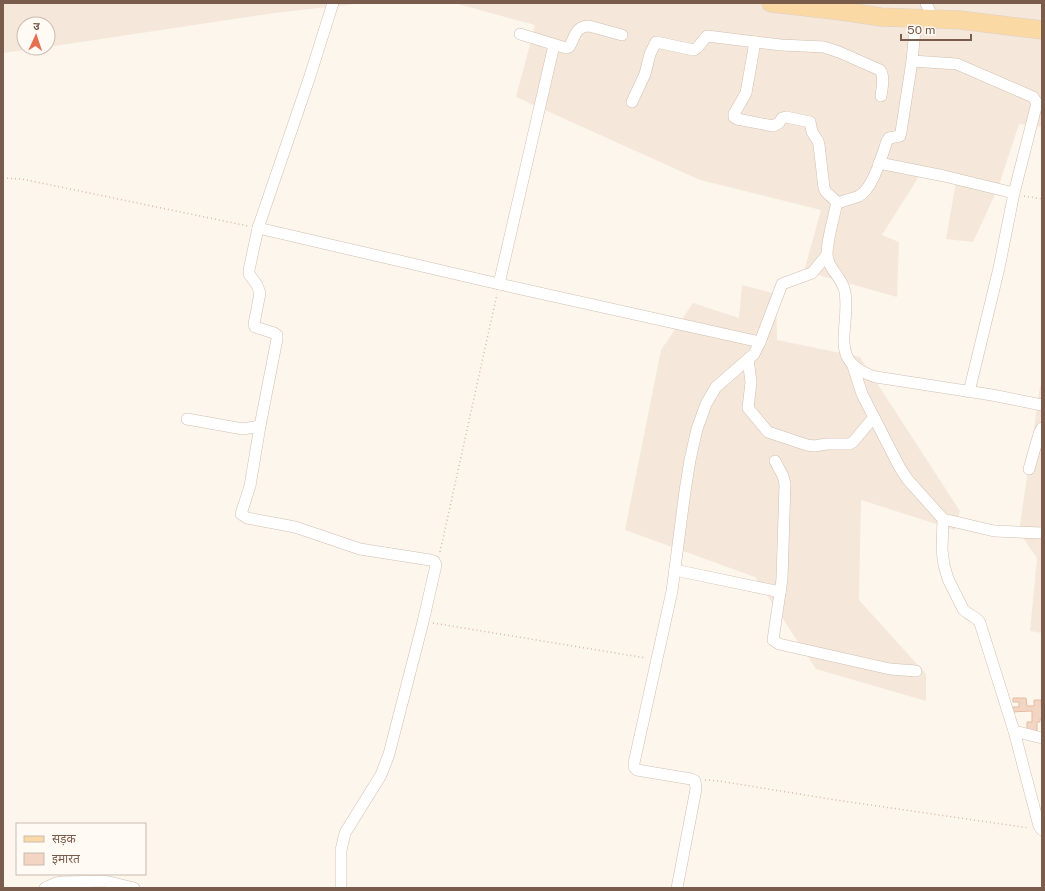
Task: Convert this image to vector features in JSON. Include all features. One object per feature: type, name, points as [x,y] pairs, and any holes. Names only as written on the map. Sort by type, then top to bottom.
[{"type":"main road","points":[[771,3],[841,7],[881,17],[997,24],[1042,30]]},
{"type":"street","points":[[332,3],[310,76],[258,228],[249,274],[257,285],[260,293],[254,324],[255,327],[277,335],[250,486],[241,514],[246,518],[295,527],[360,549],[434,561],[435,571],[386,765],[348,826],[343,837],[340,861],[341,888]]},
{"type":"street","points":[[926,3],[925,19],[912,61],[900,136],[889,138],[887,141],[871,182],[864,193],[838,203],[836,206],[826,256],[828,262],[840,277],[844,287],[846,300],[844,347],[853,366],[859,387],[904,474],[943,519],[994,531],[1042,533]]},
{"type":"street","points":[[520,34],[566,48],[569,47],[578,29],[584,26],[622,35]]},
{"type":"street","points":[[632,102],[645,74],[650,54],[656,42],[690,50],[697,48],[707,36],[754,42],[824,47],[839,52],[880,70],[883,79],[881,96]]},
{"type":"street","points":[[754,42],[747,89],[734,114],[734,117],[737,119],[773,126],[777,125],[782,118],[786,117],[810,122],[812,132],[819,144],[824,188],[826,192],[838,203]]},
{"type":"street","points":[[499,284],[554,45]]},
{"type":"street","points":[[912,61],[957,64],[1033,97],[1036,100],[1036,107],[1014,193],[999,268],[969,392]]},
{"type":"street","points":[[879,163],[930,173],[1014,193]]},
{"type":"street","points":[[258,228],[499,284],[760,342]]},
{"type":"street","points":[[677,888],[696,789],[695,781],[691,779],[637,770],[634,767],[634,763],[675,570],[691,454],[706,404],[716,387],[754,354],[782,284],[812,273],[826,256]]},
{"type":"street","points":[[748,359],[751,382],[748,408],[768,432],[807,445],[814,446],[833,443],[846,444],[853,442],[874,417]]},
{"type":"street","points":[[853,366],[864,373],[876,377],[1042,405]]},
{"type":"street","points":[[188,419],[243,429],[260,426]]},
{"type":"street","points":[[1029,469],[1042,428]]},
{"type":"street","points":[[775,461],[784,476],[785,484],[783,568],[772,637],[775,643],[890,669],[916,671]]},
{"type":"street","points":[[943,519],[942,557],[946,572],[963,609],[980,623],[1014,731],[1042,830]]},
{"type":"street","points":[[675,570],[780,592]]},
{"type":"street","points":[[1014,731],[1042,738]]},
{"type":"street","points":[[44,888],[62,882],[105,881],[134,888]]},
{"type":"path","points":[[3,178],[22,179],[258,228]]},
{"type":"path","points":[[1014,193],[1042,200]]},
{"type":"path","points":[[434,561],[439,554],[499,284]]},
{"type":"path","points":[[423,622],[656,660]]},
{"type":"path","points":[[695,781],[719,780],[836,800],[1042,830]]},
{"type":"shaded area","points":[[3,3],[365,3],[274,13],[56,46],[56,16],[16,16],[16,51],[3,53]]},
{"type":"shaded area","points":[[454,3],[1042,3],[1042,127],[1019,124],[998,188],[973,242],[946,239],[957,176],[923,170],[882,235],[899,242],[897,297],[804,271],[821,210],[700,180],[516,97],[535,25]]},
{"type":"shaded area","points":[[742,285],[776,294],[777,340],[860,357],[960,511],[955,530],[861,500],[859,600],[926,674],[926,701],[816,669],[755,577],[625,530],[661,350],[693,303],[739,318]]},
{"type":"shaded area","points":[[1040,386],[1042,387],[1042,633],[1030,631],[1037,558],[1019,532]]},
{"type":"building","points":[[1013,698],[1026,698],[1027,706],[1034,706],[1034,700],[1041,700],[1042,719],[1040,719],[1040,722],[1037,722],[1037,733],[1027,733],[1027,722],[1032,722],[1032,711],[1011,712],[1011,707],[1019,707],[1019,702],[1013,702]]}]
